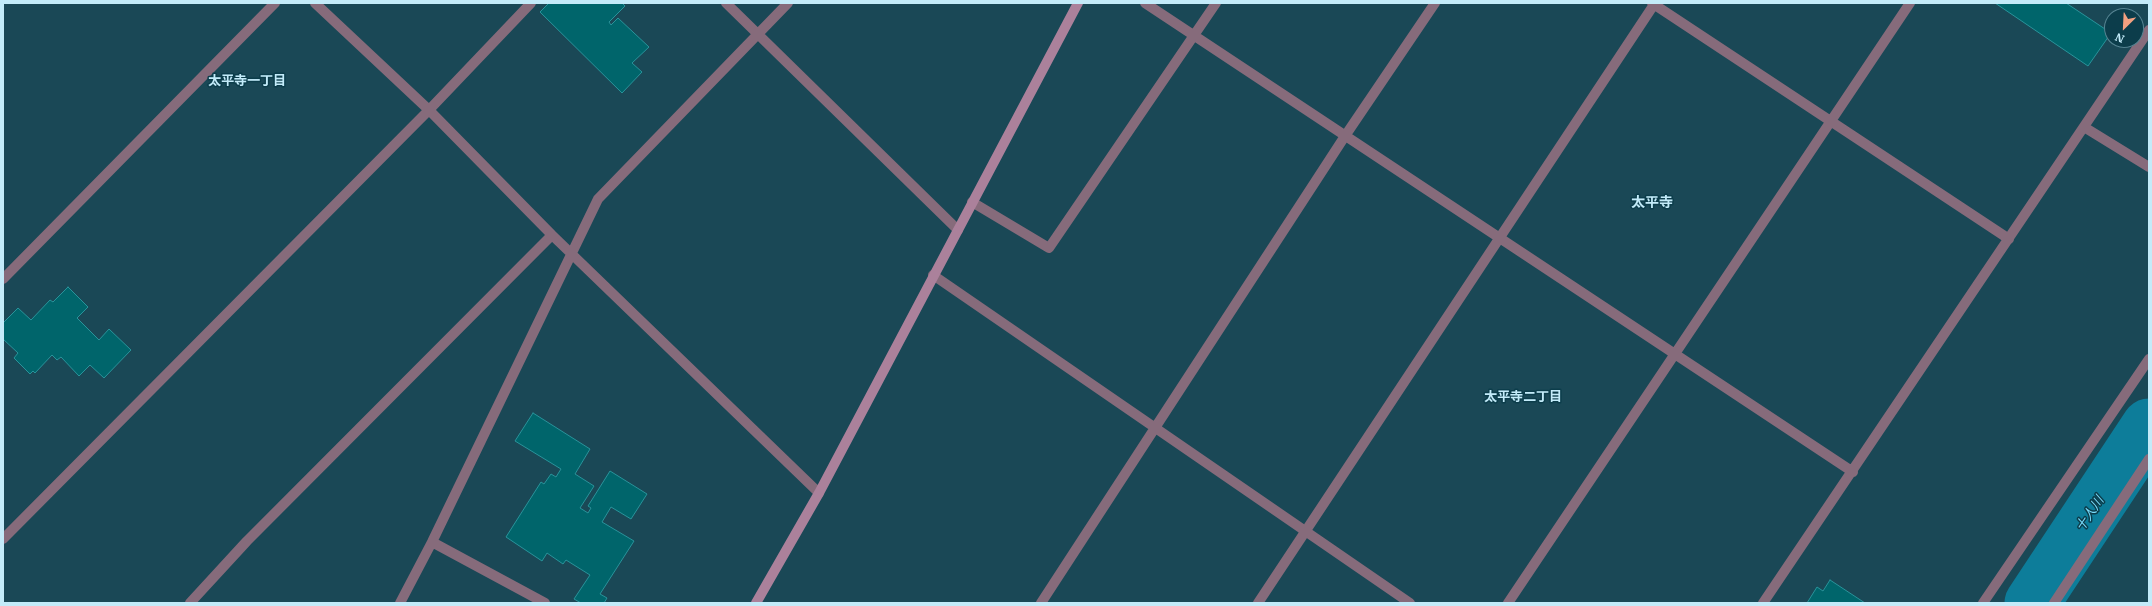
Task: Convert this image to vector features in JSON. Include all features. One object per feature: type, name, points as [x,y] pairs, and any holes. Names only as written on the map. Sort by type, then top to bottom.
[{"type":"street","points":[[3,279],[275,3]]},
{"type":"street","points":[[315,3],[429,110],[552,235],[819,493]]},
{"type":"street","points":[[3,539],[429,110],[531,3]]},
{"type":"street","points":[[726,3],[958,230]]},
{"type":"street","points":[[400,603],[432,542],[598,199],[788,3]]},
{"type":"street","points":[[756,603],[819,493],[1078,3]]},
{"type":"street","points":[[1145,3],[1853,472]]},
{"type":"street","points":[[972,202],[1049,248],[1216,3]]},
{"type":"street","points":[[1041,603],[1154,427],[1345,136],[1435,3]]},
{"type":"street","points":[[1258,603],[1654,3],[2009,239]]},
{"type":"street","points":[[1508,603],[1910,3]]},
{"type":"street","points":[[1763,603],[1853,472],[2149,30]]},
{"type":"street","points":[[2084,128],[2149,167]]},
{"type":"street","points":[[190,603],[247,541],[552,235]]},
{"type":"street","points":[[933,276],[1410,603]]},
{"type":"street","points":[[1983,603],[2149,359]]},
{"type":"street","points":[[2054,603],[2149,459]]},
{"type":"street","points":[[432,542],[545,603]]},
{"type":"building","points":[[549,3],[622,3],[625,6],[609,22],[611,25],[618,18],[649,47],[632,63],[642,72],[622,93],[540,12]]},
{"type":"building","points":[[1995,3],[2066,3],[2104,28],[2104,43],[2088,66]]},
{"type":"building","points":[[68,287],[88,307],[77,318],[99,340],[109,329],[131,350],[104,378],[90,365],[79,376],[61,357],[57,360],[52,355],[35,373],[33,371],[30,374],[14,358],[18,353],[3,339],[3,323],[18,308],[31,320],[50,300],[53,302]]},
{"type":"building","points":[[533,413],[590,449],[575,474],[594,486],[580,508],[588,513],[591,508],[588,506],[610,471],[647,494],[631,519],[611,507],[602,522],[634,541],[600,594],[607,598],[604,603],[581,603],[574,599],[590,575],[566,560],[563,564],[547,553],[542,561],[506,537],[541,482],[544,484],[551,474],[556,477],[561,469],[515,441]]},
{"type":"building","points":[[1830,580],[1865,603],[1807,603],[1817,587],[1823,591]]},
{"type":"waterway","name":"十人川","points":[[2032,603],[2149,426]]},
{"type":"district","name":"太平寺一丁目","points":[[247,81]]},
{"type":"district","name":"太平寺","points":[[1652,203]]},
{"type":"district","name":"太平寺二丁目","points":[[1523,397]]}]
